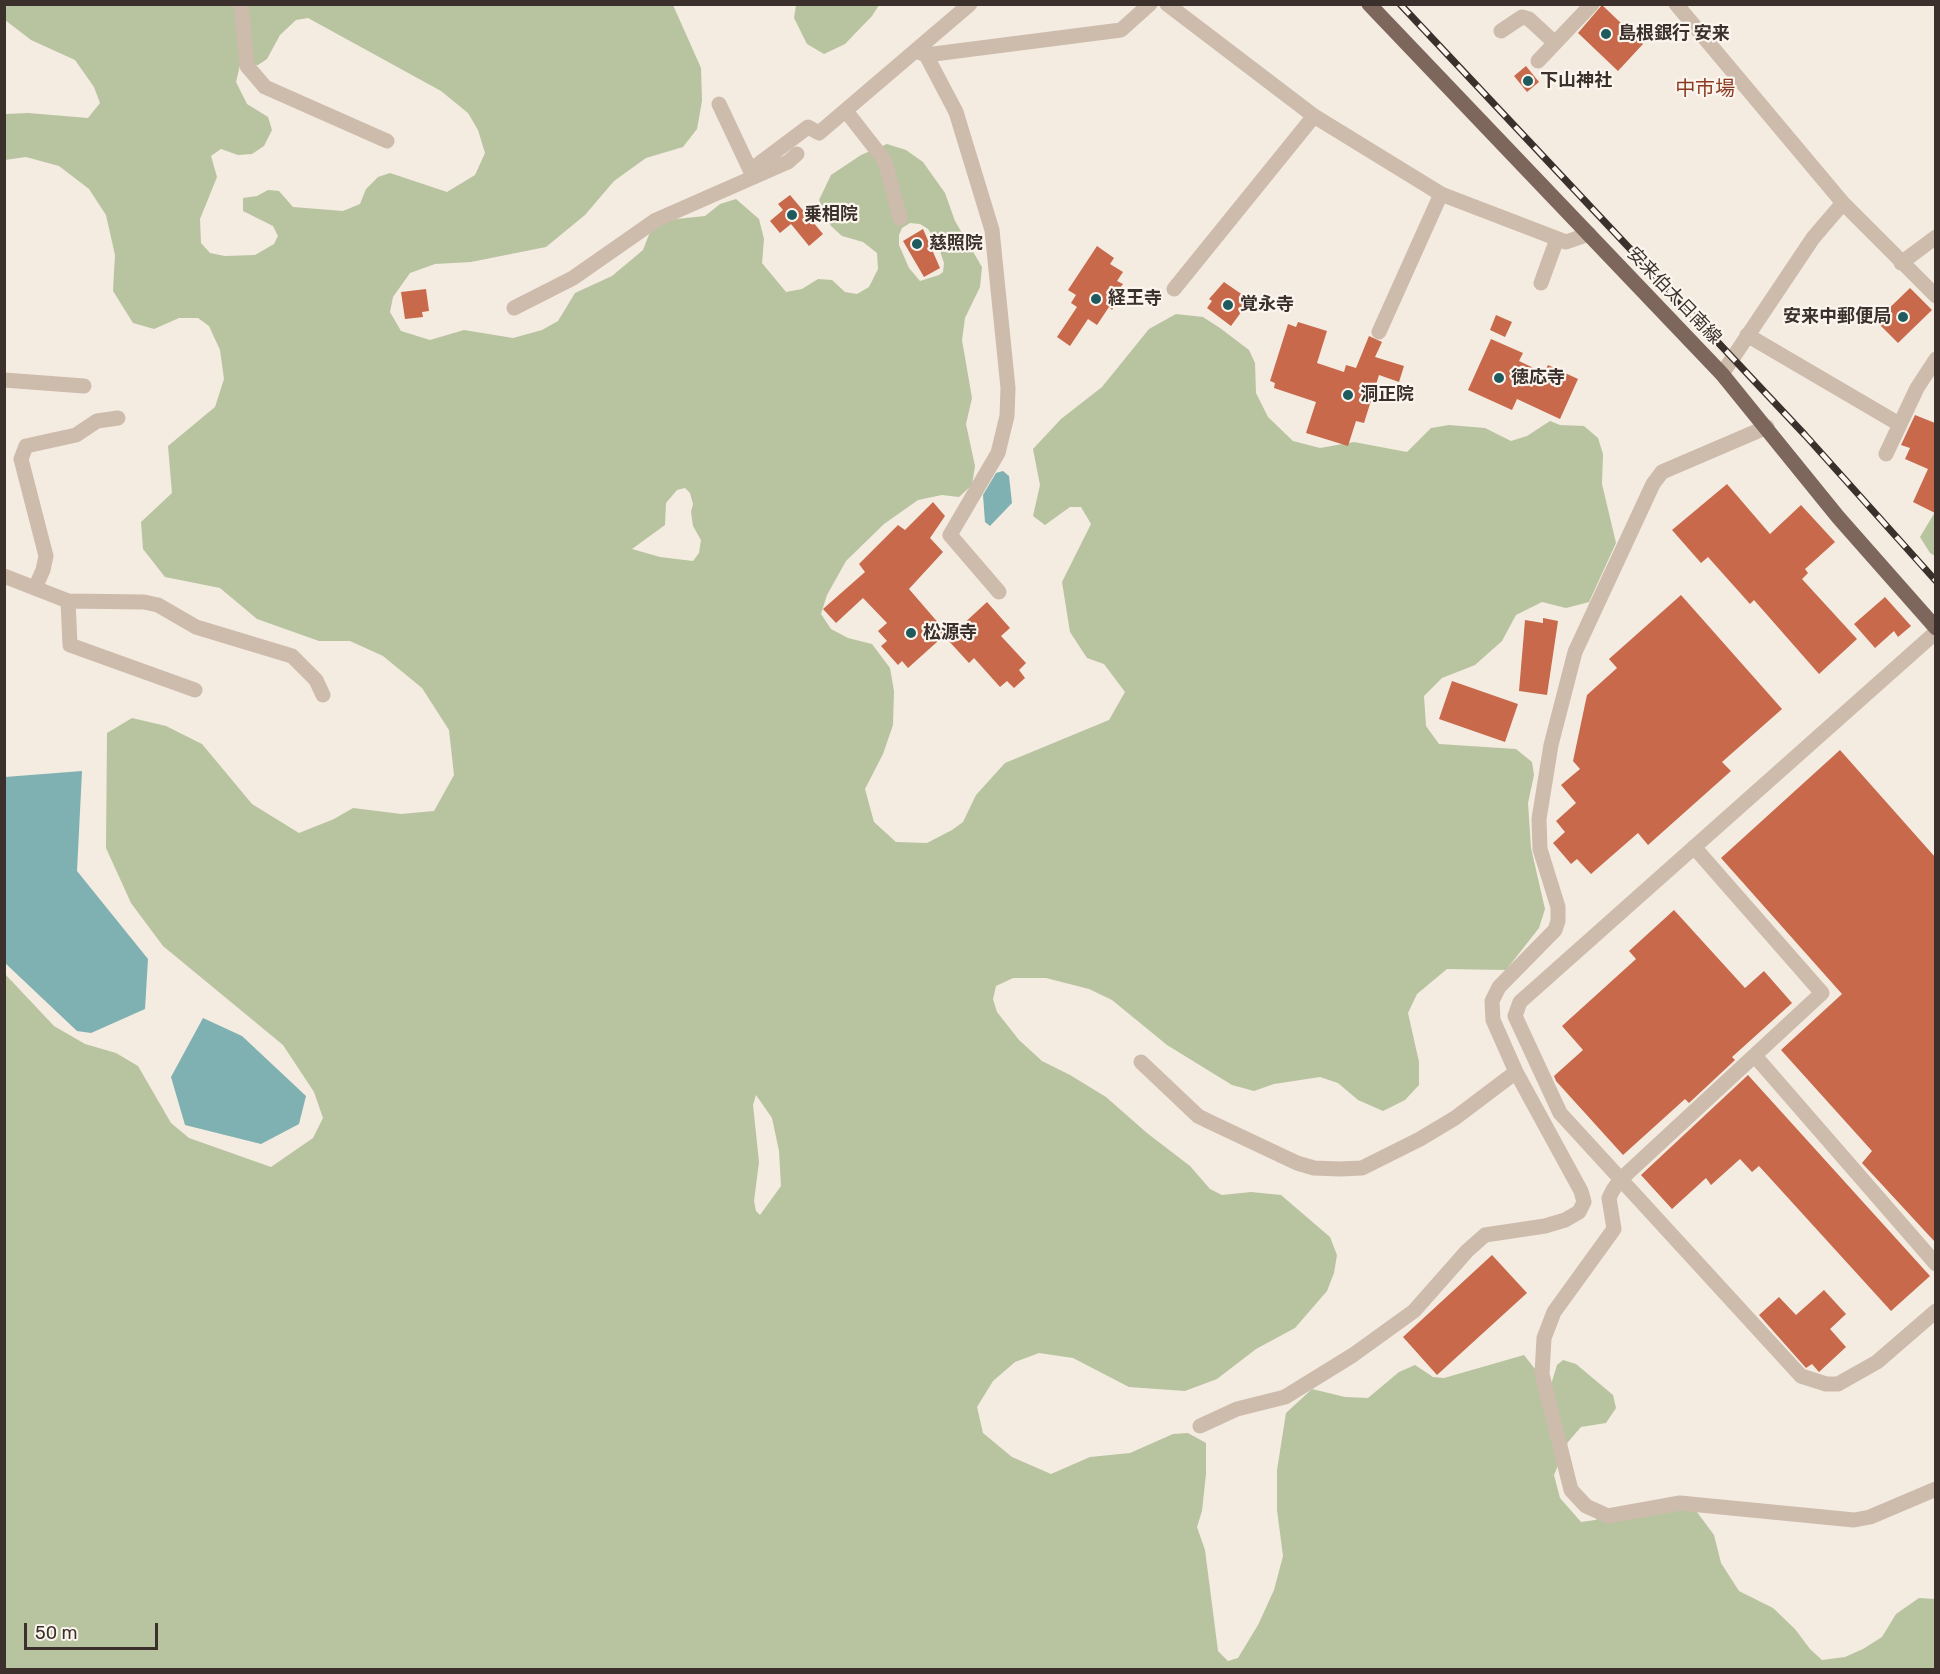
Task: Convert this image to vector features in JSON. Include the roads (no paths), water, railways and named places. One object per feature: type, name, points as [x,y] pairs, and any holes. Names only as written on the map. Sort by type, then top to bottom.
[{"type":"main road","name":"安来伯太日南線","points":[[1369,4],[1722,374],[1838,517],[1935,630]]},
{"type":"street","points":[[241,4],[247,66],[265,87],[387,141]]},
{"type":"street","points":[[514,308],[573,278],[656,220],[709,198],[753,172],[808,127],[819,133],[921,53],[970,4]]},
{"type":"street","points":[[921,53],[1120,30],[1150,4]]},
{"type":"street","points":[[1167,4],[1314,116],[1441,194],[1566,242],[1589,234]]},
{"type":"street","points":[[1538,61],[1592,4]]},
{"type":"street","points":[[1676,4],[1843,203],[1935,296]]},
{"type":"street","points":[[1500,31],[1522,17],[1528,19],[1555,43]]},
{"type":"street","points":[[921,53],[956,112],[992,230],[1008,388],[1006,416],[998,453],[950,536],[999,592]]},
{"type":"street","points":[[718,104],[753,172]]},
{"type":"street","points":[[846,111],[885,161],[900,218]]},
{"type":"street","points":[[1174,289],[1314,116]]},
{"type":"street","points":[[753,172],[788,162],[797,154]]},
{"type":"street","points":[[1379,332],[1441,194]]},
{"type":"street","points":[[1722,374],[1813,238],[1843,203]]},
{"type":"street","points":[[1901,262],[1935,237]]},
{"type":"street","points":[[1541,283],[1557,239]]},
{"type":"street","points":[[1747,335],[1899,424]]},
{"type":"street","points":[[1886,454],[1899,424],[1935,359]]},
{"type":"street","points":[[4,380],[84,386]]},
{"type":"street","points":[[35,588],[46,556],[21,459],[26,446],[76,435],[97,421],[117,418]]},
{"type":"street","points":[[1200,1426],[1237,1409],[1285,1397],[1353,1355],[1414,1311],[1473,1245],[1485,1235],[1545,1226],[1565,1220],[1579,1212],[1584,1202],[1581,1191],[1516,1072],[1493,1020],[1492,1001],[1499,987],[1555,930],[1558,921],[1558,907],[1540,849],[1539,819],[1551,745],[1575,652],[1653,484],[1662,472],[1767,427]]},
{"type":"street","points":[[4,576],[68,601],[144,602],[158,605],[196,627],[292,656],[316,680],[323,695]]},
{"type":"street","points":[[68,601],[70,645],[195,690]]},
{"type":"street","points":[[1935,630],[1521,1002],[1515,1016],[1560,1113],[1801,1376],[1813,1381],[1838,1384],[1877,1362],[1935,1311]]},
{"type":"street","points":[[1694,847],[1822,993],[1620,1180],[1609,1198],[1614,1229],[1554,1312],[1542,1350],[1542,1374],[1571,1490],[1586,1506],[1600,1514],[1616,1517],[1680,1503],[1854,1520],[1870,1517],[1935,1489]]},
{"type":"street","points":[[1755,1056],[1935,1264]]},
{"type":"street","points":[[1141,1062],[1198,1116],[1297,1162],[1314,1168],[1340,1169],[1362,1168],[1420,1139],[1455,1118],[1516,1072]]},
{"type":"water","points":[[1003,471],[1009,476],[1012,503],[990,526],[985,522],[983,495],[996,473]]},
{"type":"water","points":[[82,771],[77,871],[148,959],[145,1009],[91,1033],[77,1031],[4,962],[5,777]]},
{"type":"water","points":[[203,1018],[242,1036],[306,1096],[299,1124],[261,1144],[185,1125],[171,1077]]},
{"type":"railway","points":[[1400,4],[1805,435],[1936,581]]},
{"type":"place","name":"島根銀行 安来","points":[[1606,34]]},
{"type":"place","name":"下山神社","points":[[1528,81]]},
{"type":"place","name":"乗相院","points":[[792,215]]},
{"type":"place","name":"慈照院","points":[[917,244]]},
{"type":"place","name":"経王寺","points":[[1096,299]]},
{"type":"place","name":"覚永寺","points":[[1228,305]]},
{"type":"place","name":"安来中郵便局","points":[[1903,317]]},
{"type":"place","name":"徳応寺","points":[[1499,378]]},
{"type":"place","name":"洞正院","points":[[1348,395]]},
{"type":"place","name":"松源寺","points":[[911,633]]},
{"type":"district","name":"中市場","points":[[1705,89]]}]
